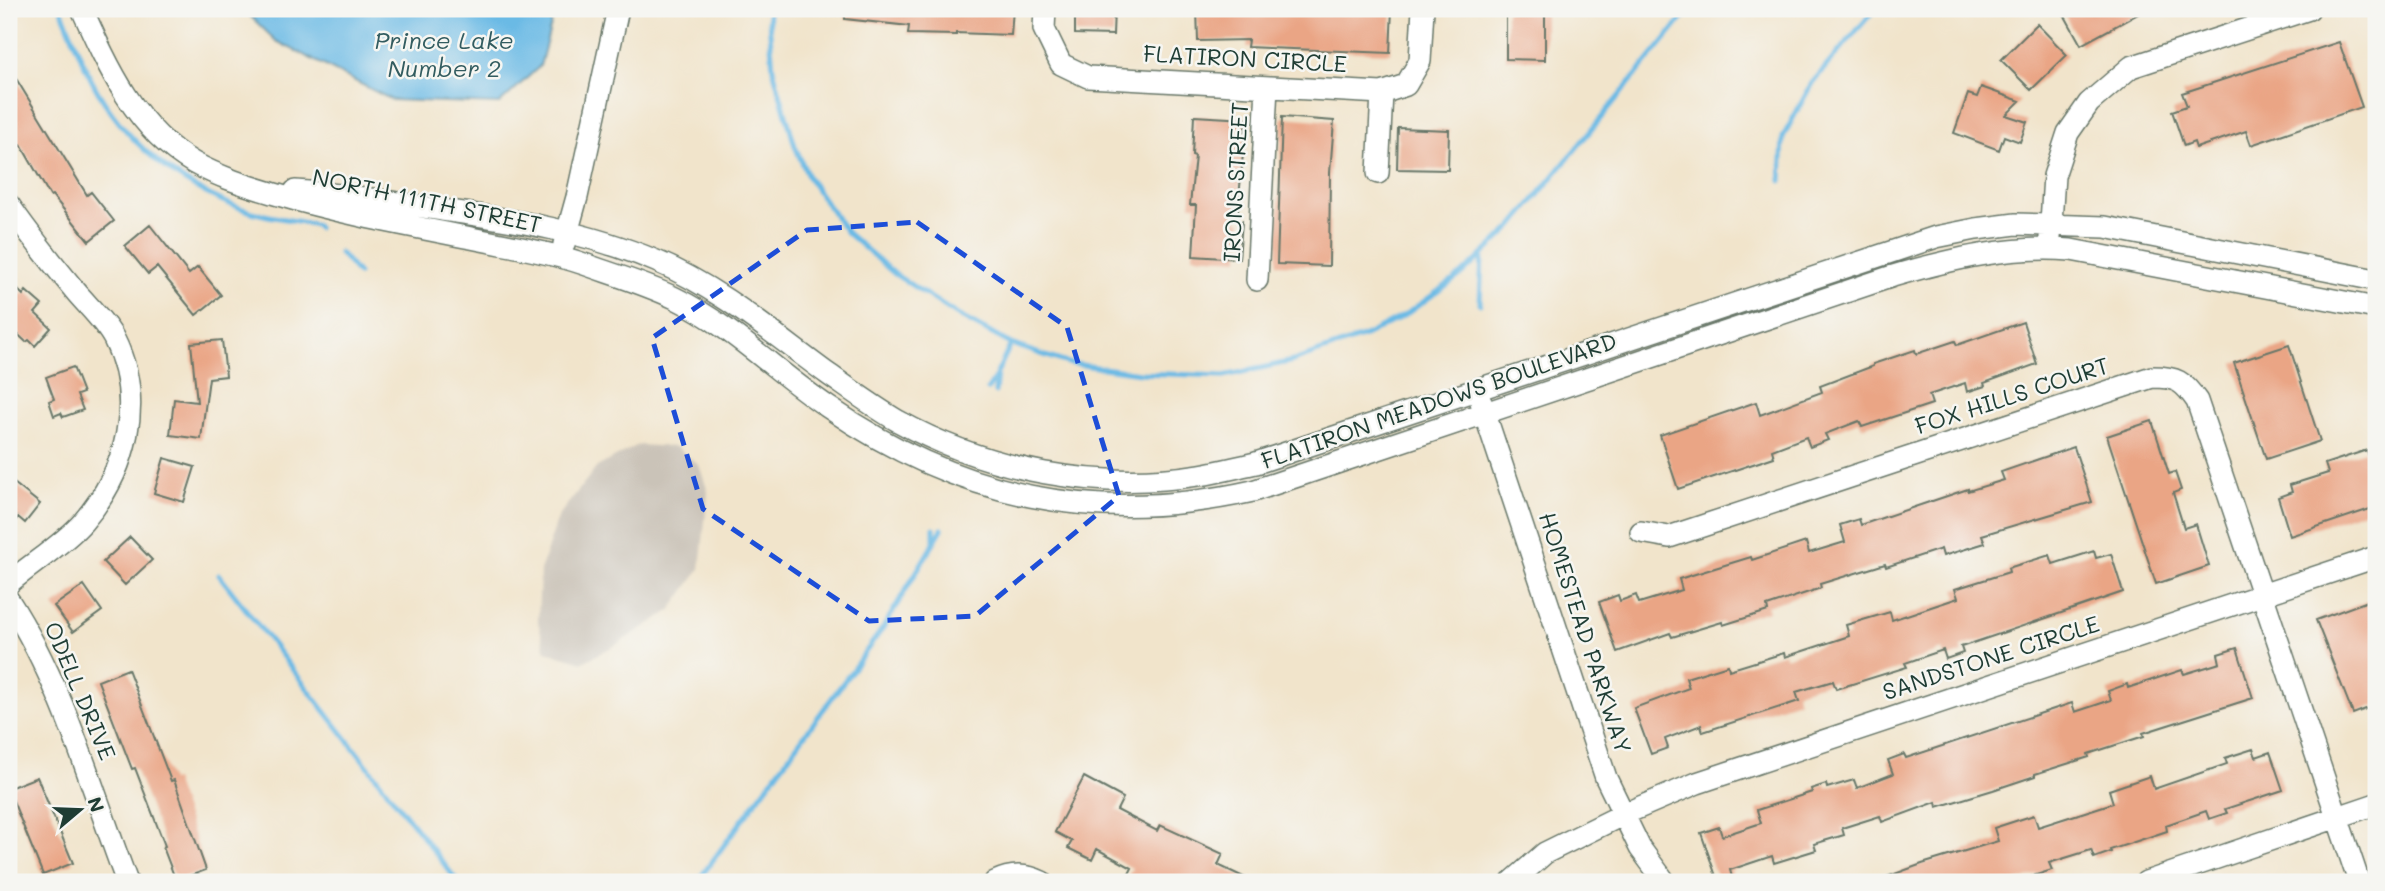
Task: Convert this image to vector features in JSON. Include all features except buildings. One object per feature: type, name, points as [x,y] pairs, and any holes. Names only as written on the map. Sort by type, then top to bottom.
[{"type":"street","name":"NORTH 111TH STREET","points":[[82,9],[117,81],[137,112],[166,143],[193,163],[258,189],[330,211],[560,256],[603,85],[618,9]]},
{"type":"street","name":"FLATIRON CIRCLE","points":[[1045,9],[1044,29],[1061,64],[1088,77],[1382,93]]},
{"type":"street","points":[[1378,173],[1382,93],[1406,85],[1420,61],[1423,9]]},
{"type":"street","points":[[2049,248],[2054,176],[2068,133],[2089,103],[2132,67],[2309,9]]},
{"type":"street","name":"IRONS STREET","points":[[1257,280],[1268,87]]},
{"type":"street","name":"NORTH 111TH STREET","points":[[258,189],[333,193],[568,231]]},
{"type":"street","points":[[9,205],[37,246],[114,337],[129,380],[130,418],[122,457],[106,493],[81,524],[9,583]]},
{"type":"street","name":"FLATIRON MEADOWS BOULEVARD","points":[[568,231],[657,261],[708,288],[862,398],[898,421],[946,444],[992,461],[1030,470],[1105,480],[1200,475],[1256,463],[1936,237],[1976,229],[2016,224],[2105,227],[2376,280]]},
{"type":"street","name":"FLATIRON MEADOWS BOULEVARD","points":[[560,256],[675,298],[724,327],[826,405],[888,444],[942,471],[1046,500],[1093,506],[1178,504],[1278,484],[1919,268],[1998,251],[2049,248],[2124,259],[2376,308]]},
{"type":"street","name":"FOX HILLS COURT","points":[[1642,532],[1669,537],[2152,377],[2171,377],[2186,385],[2197,401],[2359,882]]},
{"type":"street","name":"HOMESTEAD PARKWAY","points":[[1477,390],[1606,778],[1640,848],[1665,882]]},
{"type":"street","name":"SANDSTONE CIRCLE","points":[[1512,882],[1545,853],[1624,814],[1697,783],[2376,556]]},
{"type":"street","name":"ODELL DRIVE","points":[[9,601],[26,626],[52,680],[127,882]]},
{"type":"street","points":[[2146,882],[2376,804]]},
{"type":"street","points":[[995,882],[1017,875],[1042,882]]},
{"type":"highlighted area","points":[[917,222],[1067,327],[1119,496],[975,616],[869,621],[703,509],[652,338],[807,230]]},
{"type":"shaded area","points":[[638,445],[676,447],[699,465],[708,492],[700,569],[670,611],[614,646],[583,662],[546,651],[538,622],[540,571],[559,515],[597,467]]},
{"type":"water","name":"Prince Lake Number 2","points":[[243,9],[555,9],[540,66],[499,104],[392,100],[276,41]]},
{"type":"waterway","points":[[61,9],[98,92],[112,113],[145,151],[184,181],[228,204],[260,214],[316,225],[318,228]]},
{"type":"waterway","points":[[768,9],[773,69],[795,146],[808,177],[847,233],[896,275],[959,316],[1011,344]]},
{"type":"waterway","points":[[995,392],[997,373],[1011,344],[1067,363],[1140,373],[1224,376],[1293,361],[1365,336],[1405,315],[1462,274],[1512,227],[1690,9]]},
{"type":"waterway","points":[[1781,181],[1783,137],[1812,83],[1875,9]]},
{"type":"waterway","points":[[340,253],[358,274]]},
{"type":"waterway","points":[[1480,304],[1482,255]]},
{"type":"waterway","points":[[988,389],[996,376]]},
{"type":"waterway","points":[[934,528],[934,540]]},
{"type":"waterway","points":[[697,882],[883,628],[942,529]]},
{"type":"waterway","points":[[219,575],[458,882]]}]
